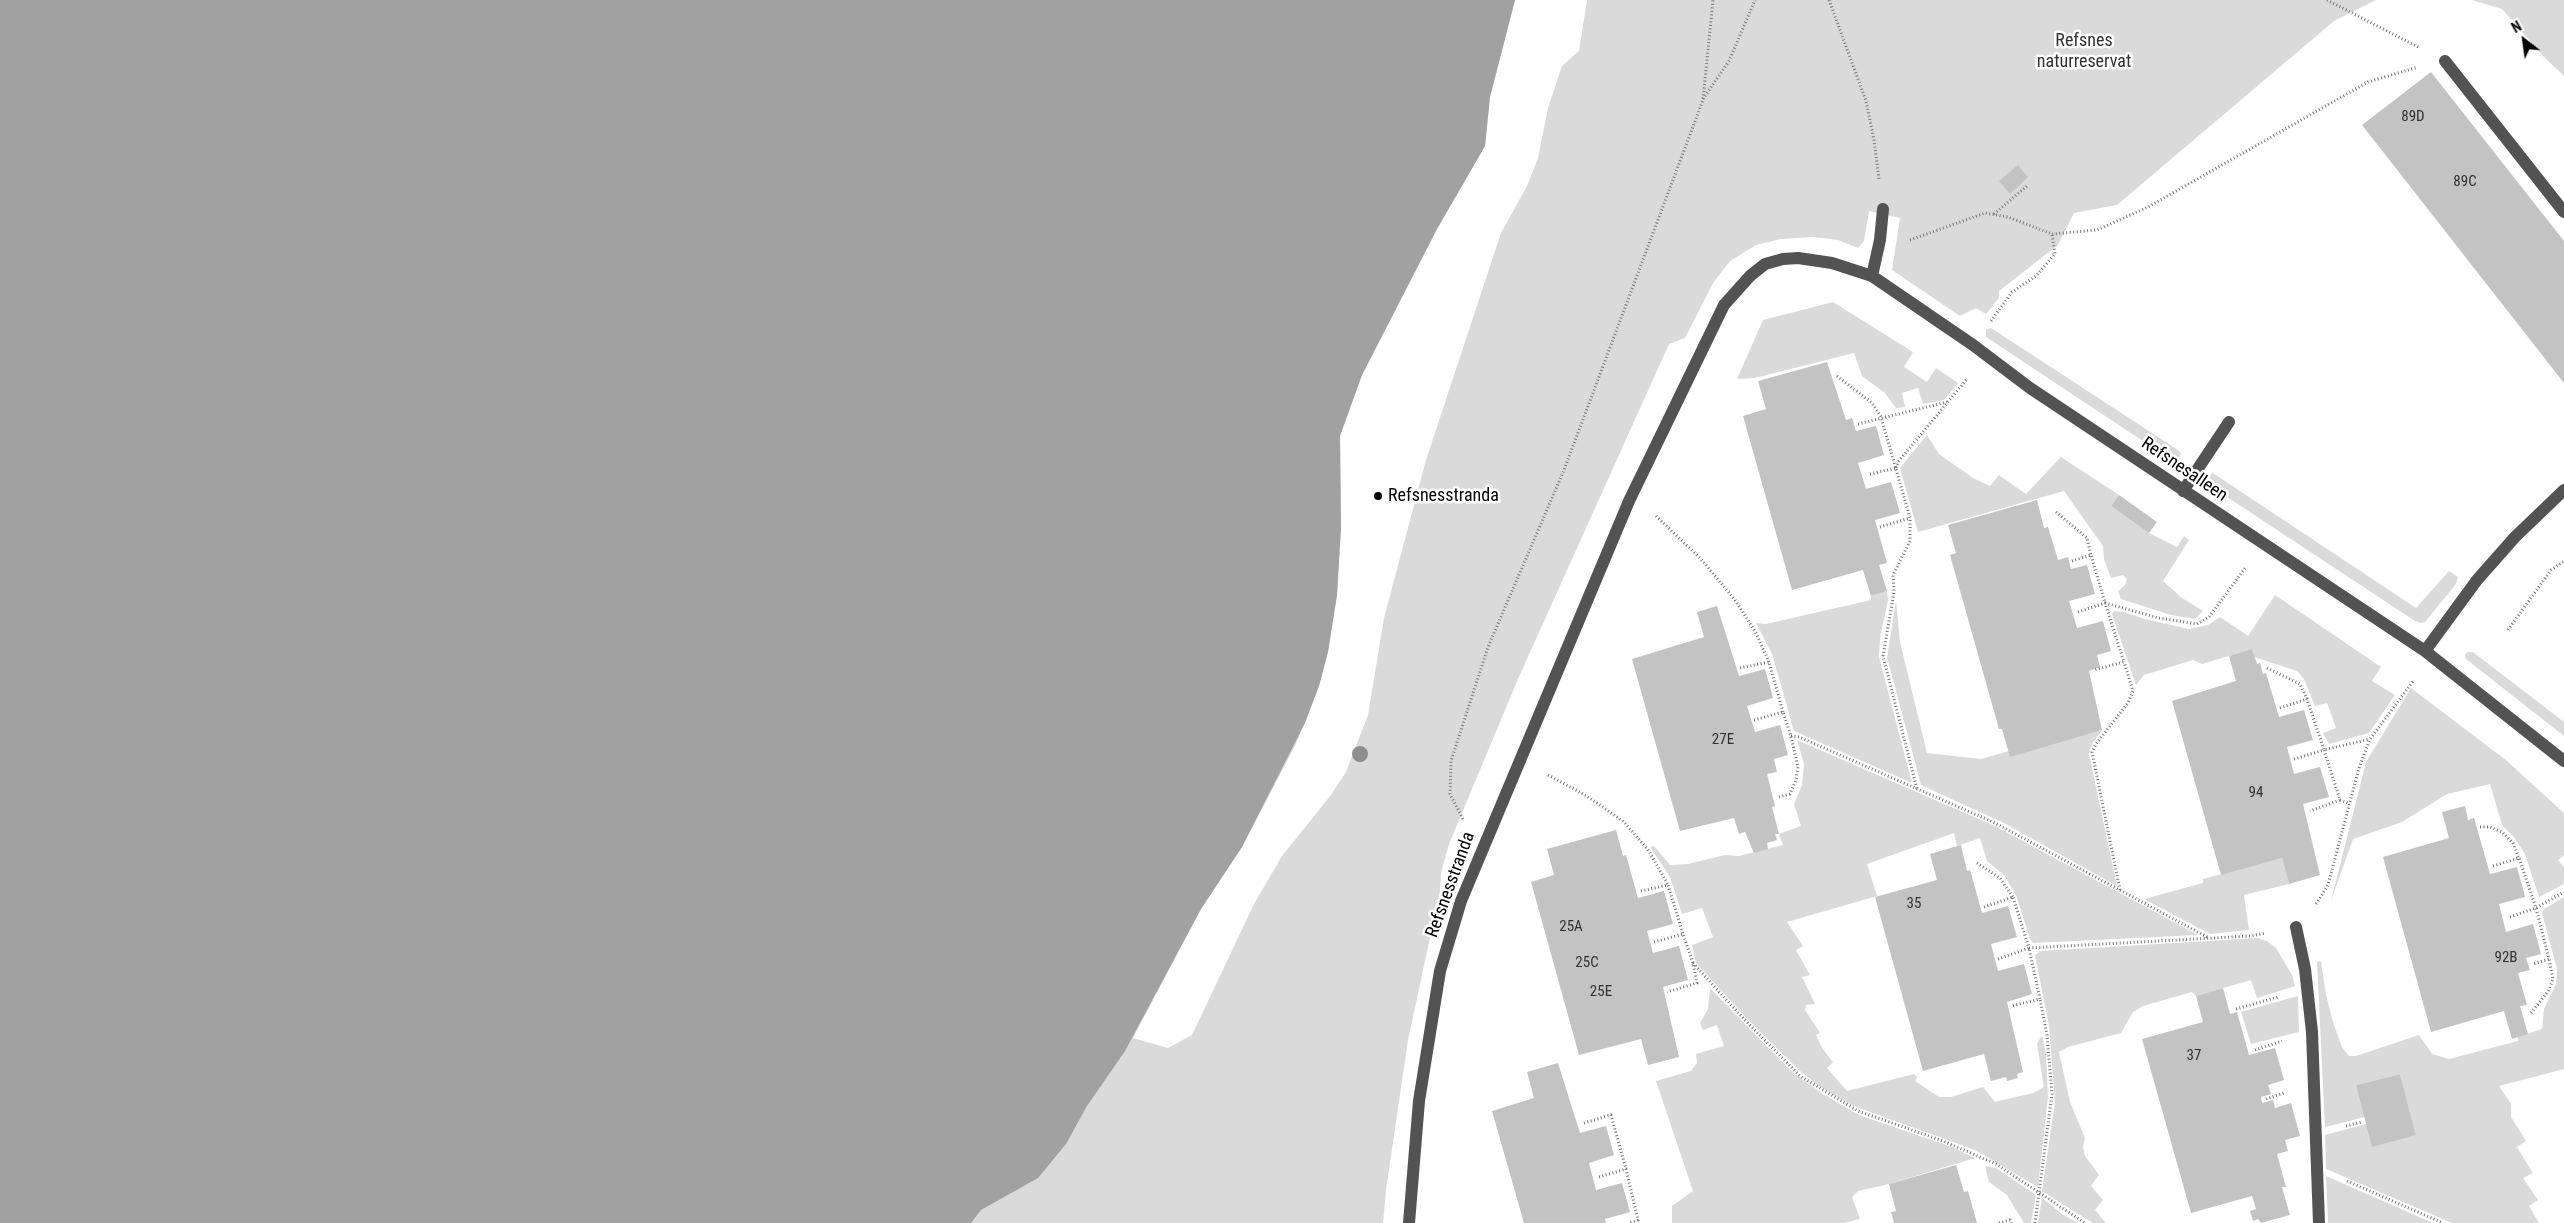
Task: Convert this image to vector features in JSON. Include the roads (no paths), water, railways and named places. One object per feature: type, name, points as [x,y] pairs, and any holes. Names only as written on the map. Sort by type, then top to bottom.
[{"type":"street","points":[[2445,61],[2564,212]]},
{"type":"street","points":[[1872,276],[1880,240],[1883,209]]},
{"type":"street","name":"Refsnesalleen","points":[[1765,264],[1783,258],[1798,258],[1832,263],[1872,276],[1963,338],[2030,388],[2425,651],[2564,761]]},
{"type":"street","name":"Refsnesstranda","points":[[1409,1223],[1419,1101],[1440,971],[1461,901],[1519,759],[1629,501],[1724,305],[1750,276],[1765,264]]},
{"type":"street","points":[[2184,490],[2229,422]]},
{"type":"street","points":[[2425,651],[2477,580],[2515,537],[2564,490]]},
{"type":"street","points":[[2296,928],[2308,989],[2318,1168],[2319,1223]]},
{"type":"place","name":"Refsnesstranda","points":[[1378,496]]},
{"type":"park label","name":"Refsnes naturreservat","points":[[2084,51]]}]
